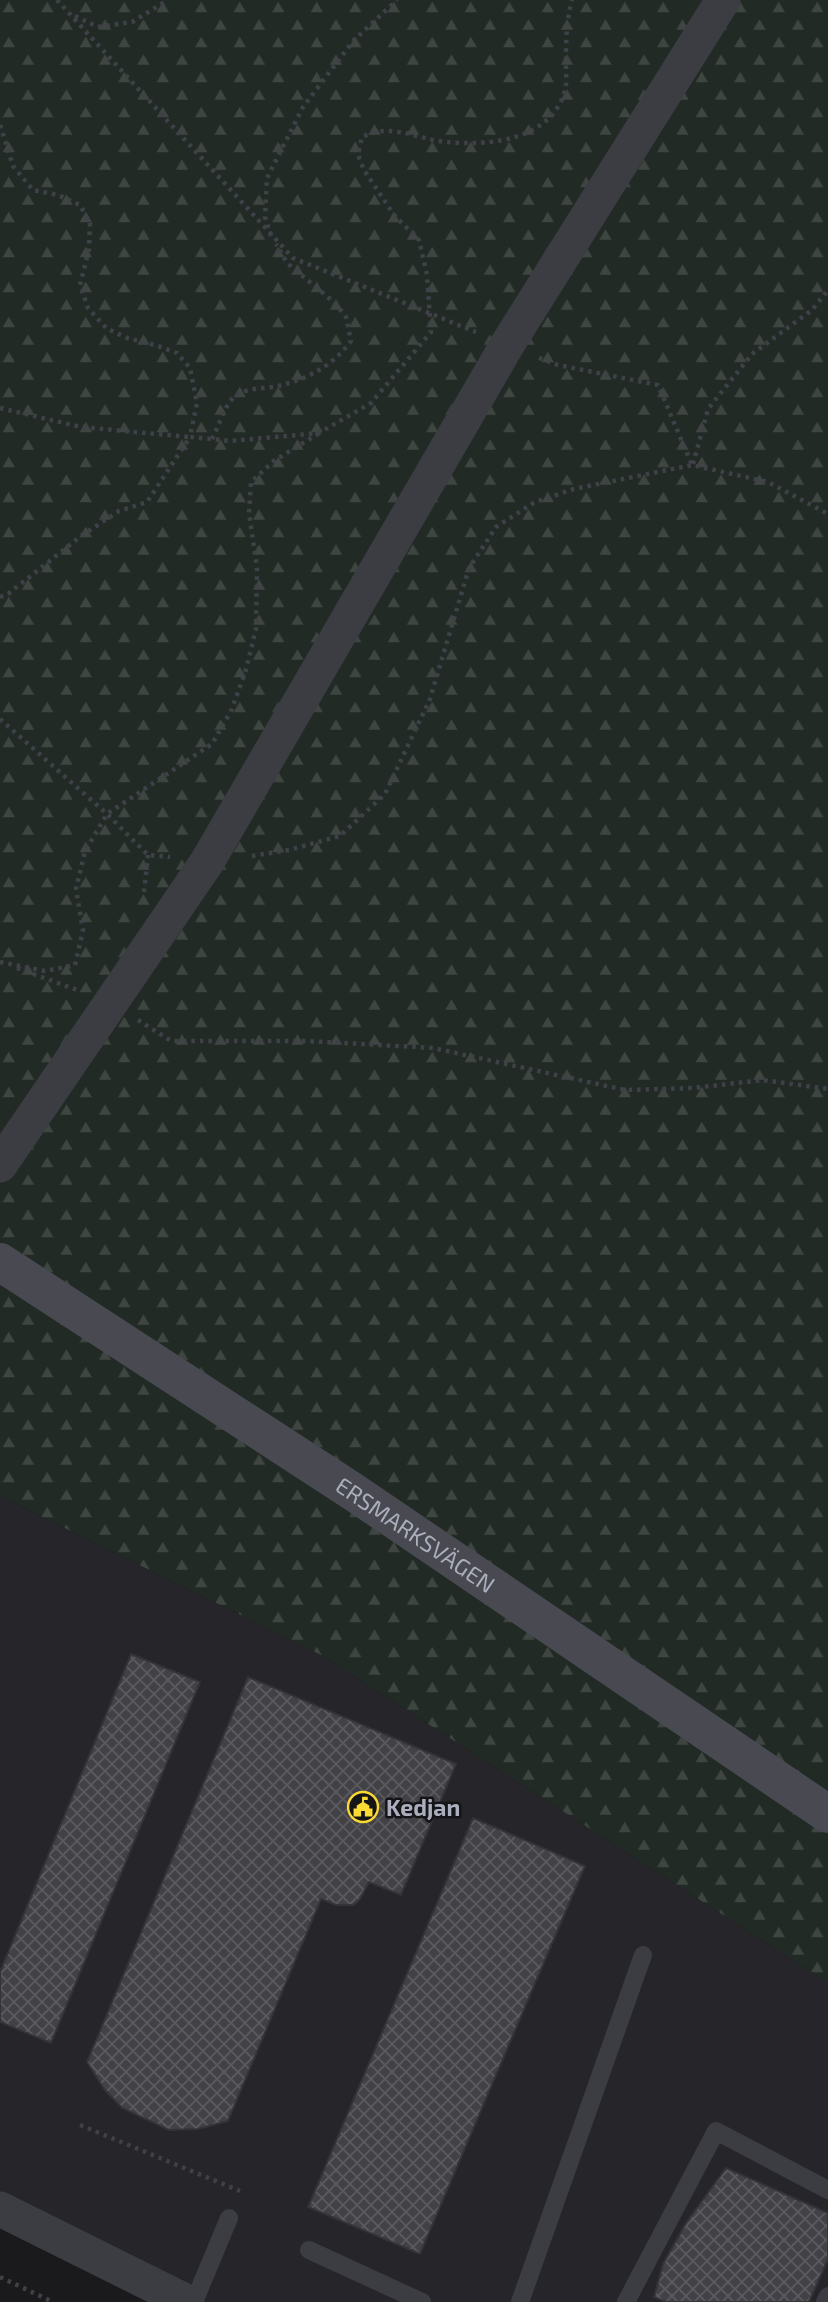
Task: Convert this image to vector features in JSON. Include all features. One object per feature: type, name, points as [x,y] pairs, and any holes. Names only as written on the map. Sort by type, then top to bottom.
[{"type":"main road","name":"ERSMARKSVÄGEN","points":[[0,1262],[352,1491],[828,1814]]},
{"type":"street","points":[[0,1165],[207,862],[507,345],[723,0]]},
{"type":"street","points":[[0,2209],[187,2302]]},
{"type":"lane","points":[[520,2302],[643,1955]]},
{"type":"lane","points":[[626,2302],[716,2131],[828,2190]]},
{"type":"lane","points":[[194,2302],[229,2218]]},
{"type":"lane","points":[[309,2250],[422,2302]]},
{"type":"lane","points":[[825,2302],[828,2296]]},
{"type":"path","points":[[57,0],[293,258],[558,365],[658,385],[692,465]]},
{"type":"path","points":[[71,15],[98,27],[132,22],[168,0]]},
{"type":"path","points":[[212,439],[235,396],[249,390],[277,386],[317,372],[338,358],[351,341],[346,317],[336,304],[287,263],[272,238],[265,217],[267,178],[303,107],[354,40],[397,0]]},
{"type":"path","points":[[1,963],[45,971],[75,965],[83,930],[75,889],[85,851],[107,814],[212,744],[232,711],[256,629],[257,568],[249,513],[251,482],[275,460],[371,403],[431,332],[427,275],[419,240],[394,215],[364,170],[358,155],[362,137],[373,131],[386,130],[411,132],[445,142],[496,141],[530,133],[554,114],[565,90],[566,21],[572,0]]},
{"type":"path","points":[[0,125],[13,166],[33,190],[58,195],[80,205],[90,223],[89,249],[80,285],[88,309],[106,328],[127,338],[177,352],[190,368],[197,403],[190,437],[147,502],[119,511],[81,536],[8,594],[0,597]]},
{"type":"path","points":[[692,465],[708,410],[737,372],[752,354],[812,310],[828,290]]},
{"type":"path","points":[[0,408],[80,427],[232,441],[319,433]]},
{"type":"path","points":[[0,719],[107,814],[148,855],[207,862],[289,850],[340,836],[385,794],[430,699],[469,568],[496,527],[536,502],[573,489],[692,465],[768,482],[828,514]]},
{"type":"path","points":[[144,895],[148,855]]},
{"type":"path","points":[[1,963],[111,1003],[171,1041],[307,1041],[433,1048],[625,1090],[693,1088],[763,1080],[828,1089]]},
{"type":"path","points":[[80,2125],[240,2191]]},
{"type":"path","points":[[0,2277],[52,2302]]},
{"type":"shaded area","points":[[0,1496],[323,1656],[828,1983],[828,2302],[187,2302],[0,2209]]},
{"type":"green space","points":[[0,0],[828,0],[828,1983],[323,1656],[0,1496]]},
{"type":"building","points":[[131,1654],[200,1682],[51,2043],[0,2022],[0,1972]]},
{"type":"building","points":[[248,1677],[456,1764],[401,1895],[369,1882],[354,1905],[336,1905],[321,1899],[228,2121],[198,2129],[169,2130],[122,2108],[104,2089],[87,2062]]},
{"type":"building","points":[[473,1818],[585,1866],[420,2254],[308,2207]]},
{"type":"building","points":[[726,2168],[828,2213],[828,2259],[809,2302],[666,2302],[654,2297],[663,2264],[686,2223]]},
{"type":"place","name":"Kedjan","points":[[363,1807]]}]
